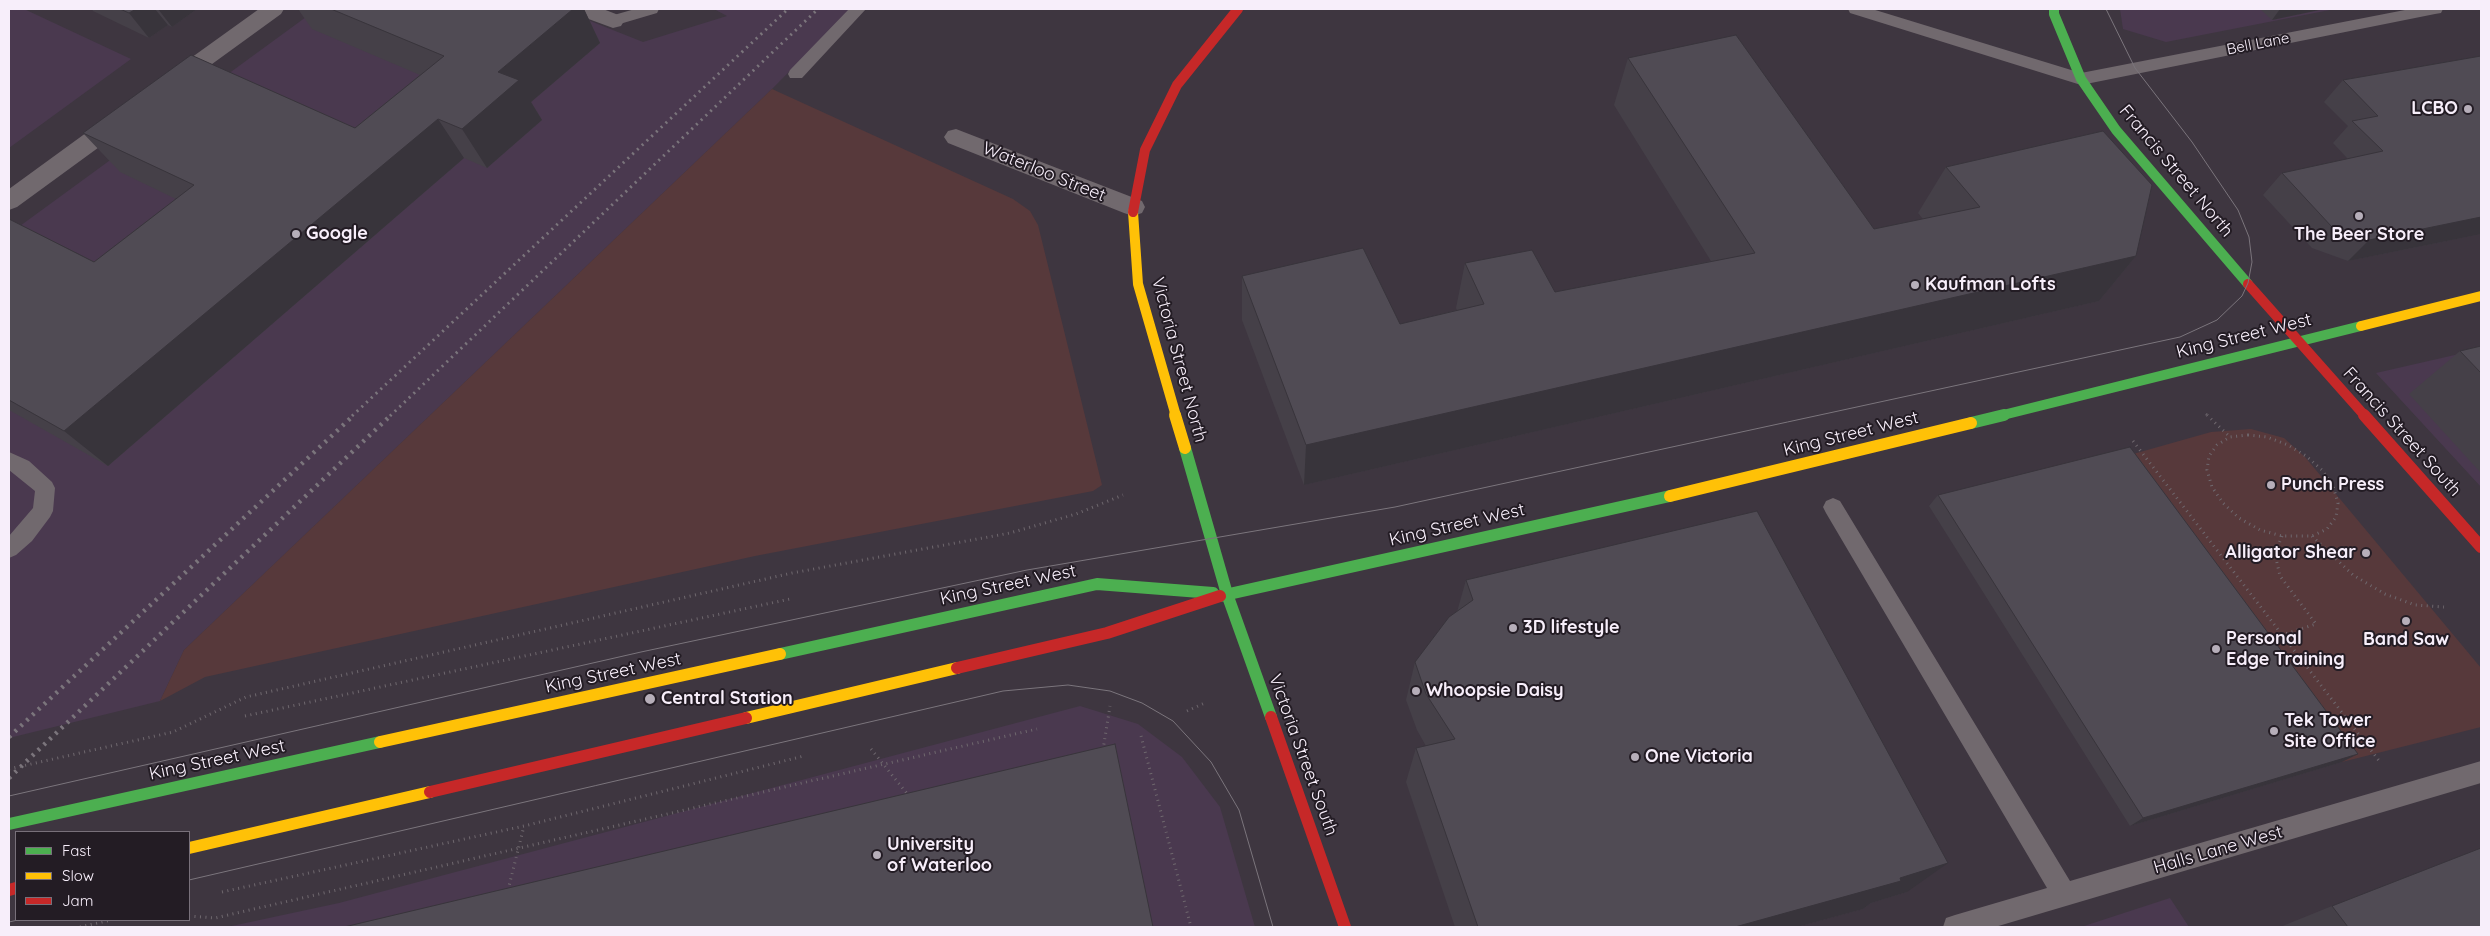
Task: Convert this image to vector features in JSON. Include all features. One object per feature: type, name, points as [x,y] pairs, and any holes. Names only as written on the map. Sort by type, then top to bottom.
[{"type":"main road","name":"Victoria Street North","points":[[1227,594],[1138,284],[1133,207],[1145,150],[1177,85],[1238,9]]},
{"type":"main road","name":"Francis Street North","points":[[2054,9],[2054,14],[2081,79],[2116,130],[2297,340]]},
{"type":"main road","name":"King Street West","points":[[190,848],[1107,633],[1227,594],[1752,477],[2297,340],[2481,296]]},
{"type":"main road","name":"Francis Street South","points":[[2297,340],[2481,547]]},
{"type":"main road","name":"King Street West","points":[[9,824],[1097,584],[1227,594]]},
{"type":"main road","name":"Victoria Street South","points":[[1227,594],[1345,927]]},
{"type":"street","points":[[158,92],[273,9]]},
{"type":"street","points":[[583,9],[619,15]]},
{"type":"street","points":[[9,201],[134,109]]},
{"type":"street","name":"Waterloo Street","points":[[956,137],[1133,207]]},
{"type":"lane","points":[[619,15],[651,9]]},
{"type":"lane","points":[[796,74],[858,9]]},
{"type":"lane","points":[[1856,9],[2081,79]]},
{"type":"lane","name":"Bell Lane","points":[[2081,79],[2435,9]]},
{"type":"lane","points":[[9,460],[22,467],[46,488],[44,511],[25,534],[9,549]]},
{"type":"lane","points":[[1833,507],[2065,895]]},
{"type":"lane","name":"Halls Lane West","points":[[1955,927],[2481,772]]},
{"type":"path","points":[[2206,414],[2230,437]]},
{"type":"path","points":[[2248,435],[2267,437],[2288,445],[2306,456],[2322,470],[2333,486],[2338,503],[2336,518],[2327,529],[2312,536],[2282,536],[2260,530],[2240,518],[2223,504],[2212,487],[2207,470],[2209,456],[2217,445],[2230,437],[2248,435]]},
{"type":"path","points":[[2133,441],[2405,794]]},
{"type":"path","points":[[9,769],[173,732],[246,696],[792,573],[1010,533],[1076,514],[1124,496]]},
{"type":"path","points":[[2282,536],[2275,554],[2280,576],[2316,624],[2282,635]]},
{"type":"path","points":[[2312,536],[2353,576],[2385,594],[2415,605],[2444,608]]},
{"type":"path","points":[[245,716],[790,599]]},
{"type":"path","points":[[1187,711],[1207,702]]},
{"type":"path","points":[[1102,757],[1110,706]]},
{"type":"path","points":[[190,916],[215,918],[1037,729]]},
{"type":"path","points":[[1141,736],[1191,927]]},
{"type":"path","points":[[871,749],[913,801]]},
{"type":"path","points":[[222,892],[524,826],[804,756]]},
{"type":"path","points":[[499,896],[508,890],[524,826]]},
{"type":"path","points":[[80,927],[107,921]]},
{"type":"shaded area","points":[[9,9],[24,9],[131,59],[9,148]]},
{"type":"shaded area","points":[[317,9],[560,9],[643,42],[727,16],[714,9],[851,9],[772,89],[184,650],[160,701],[9,738],[9,234]]},
{"type":"shaded area","points":[[2120,9],[2335,9],[2166,42],[2123,29]]},
{"type":"shaded area","points":[[772,89],[1013,199],[1030,211],[1038,225],[1102,485],[1093,491],[755,556],[205,677],[160,701],[184,650]]},
{"type":"shaded area","points":[[2481,349],[2481,487],[2376,373]]},
{"type":"shaded area","points":[[2251,429],[2284,438],[2305,457],[2481,668],[2481,727],[2342,762],[2119,458],[2211,432]]},
{"type":"shaded area","name":"University of Waterloo","points":[[1080,706],[1138,724],[1182,757],[1220,807],[1255,927],[227,927],[339,903]]},
{"type":"shaded area","points":[[2170,898],[2189,927],[2081,927]]},
{"type":"building","points":[[120,9],[136,9],[129,13]]},
{"type":"building","name":"Google","points":[[331,9],[573,9],[498,72],[519,80],[462,129],[438,119],[64,431],[9,400],[9,219],[94,262],[194,185],[83,133],[191,55],[355,128],[444,56]]},
{"type":"building","name":"Kaufman Lofts","points":[[1736,35],[1874,229],[1980,207],[1946,167],[2103,131],[2152,185],[2136,256],[1306,445],[1242,276],[1363,248],[1400,324],[1484,304],[1465,263],[1532,250],[1555,292],[1755,253],[1628,58]]},
{"type":"building","points":[[2481,56],[2481,217],[2369,240],[2332,227],[2282,173],[2383,151],[2352,121],[2378,116],[2343,80]]},
{"type":"building","points":[[2481,346],[2481,373],[2460,351]]},
{"type":"building","points":[[2130,447],[2358,754],[2143,818],[1938,495]]},
{"type":"building","name":"One Victoria","points":[[1757,511],[1948,863],[1900,878],[1901,881],[1735,927],[1478,927],[1416,748],[1455,739],[1426,694],[1415,662],[1449,617],[1473,600],[1466,580]]},
{"type":"building","name":"University of Waterloo","points":[[1115,744],[1153,927],[344,927]]},
{"type":"building","points":[[2481,848],[2481,927],[2348,927],[2332,906]]},
{"type":"tram line","points":[[9,796],[641,652],[1027,570],[1395,507],[2180,337],[2217,320],[2242,296],[2248,283],[2252,262],[2249,237],[2238,210],[2192,142],[2135,68],[2106,9]]},
{"type":"tram line","points":[[190,880],[1003,691],[1068,685],[1110,691],[1142,703],[1173,721],[1211,762],[1239,810],[1273,927]]},
{"type":"tram line","points":[[9,922],[15,921]]},
{"type":"railway","points":[[352,416],[788,9]]},
{"type":"railway","points":[[390,416],[818,9]]},
{"type":"railway","points":[[9,737],[354,415]]},
{"type":"railway","points":[[9,778],[391,415]]},
{"type":"traffic: fast","points":[[2054,9],[2054,14],[2081,79],[2116,130],[2248,284]]},
{"type":"traffic: fast","points":[[1971,423],[2361,326]]},
{"type":"traffic: fast","points":[[1185,448],[1227,594],[1271,717]]},
{"type":"traffic: fast","points":[[1220,596],[1670,496]]},
{"type":"traffic: fast","points":[[780,654],[1097,584],[1213,593]]},
{"type":"traffic: fast","points":[[9,824],[380,742]]},
{"type":"traffic: slow","points":[[1133,212],[1138,284],[1185,448]]},
{"type":"traffic: slow","points":[[2361,326],[2481,296]]},
{"type":"traffic: slow","points":[[1670,496],[1971,423]]},
{"type":"traffic: slow","points":[[380,742],[780,654]]},
{"type":"traffic: slow","points":[[746,718],[957,668]]},
{"type":"traffic: slow","points":[[190,848],[430,792]]},
{"type":"traffic: jam","points":[[1133,212],[1145,150],[1177,85],[1238,9]]},
{"type":"traffic: jam","points":[[2248,284],[2481,547]]},
{"type":"traffic: jam","points":[[957,668],[1107,633],[1220,596]]},
{"type":"traffic: jam","points":[[1271,717],[1345,927]]},
{"type":"traffic: jam","points":[[430,792],[746,718]]},
{"type":"traffic: jam","points":[[9,890],[15,888]]},
{"type":"place","name":"LCBO","points":[[2468,109]]},
{"type":"place","name":"The Beer Store","points":[[2359,216]]},
{"type":"place","name":"Google","points":[[296,234]]},
{"type":"place","name":"Kaufman Lofts","points":[[1915,285]]},
{"type":"place","name":"Punch Press","points":[[2271,485]]},
{"type":"place","name":"Alligator Shear","points":[[2366,553]]},
{"type":"place","name":"Band Saw","points":[[2406,621]]},
{"type":"place","name":"3D lifestyle","points":[[1513,628]]},
{"type":"place","name":"Personal Edge Training","points":[[2216,649]]},
{"type":"place","name":"Whoopsie Daisy","points":[[1416,691]]},
{"type":"place","name":"Central Station","points":[[650,699]]},
{"type":"place","name":"Tek Tower Site Office","points":[[2274,731]]},
{"type":"place","name":"One Victoria","points":[[1635,757]]},
{"type":"place","name":"University of Waterloo","points":[[877,855]]}]
